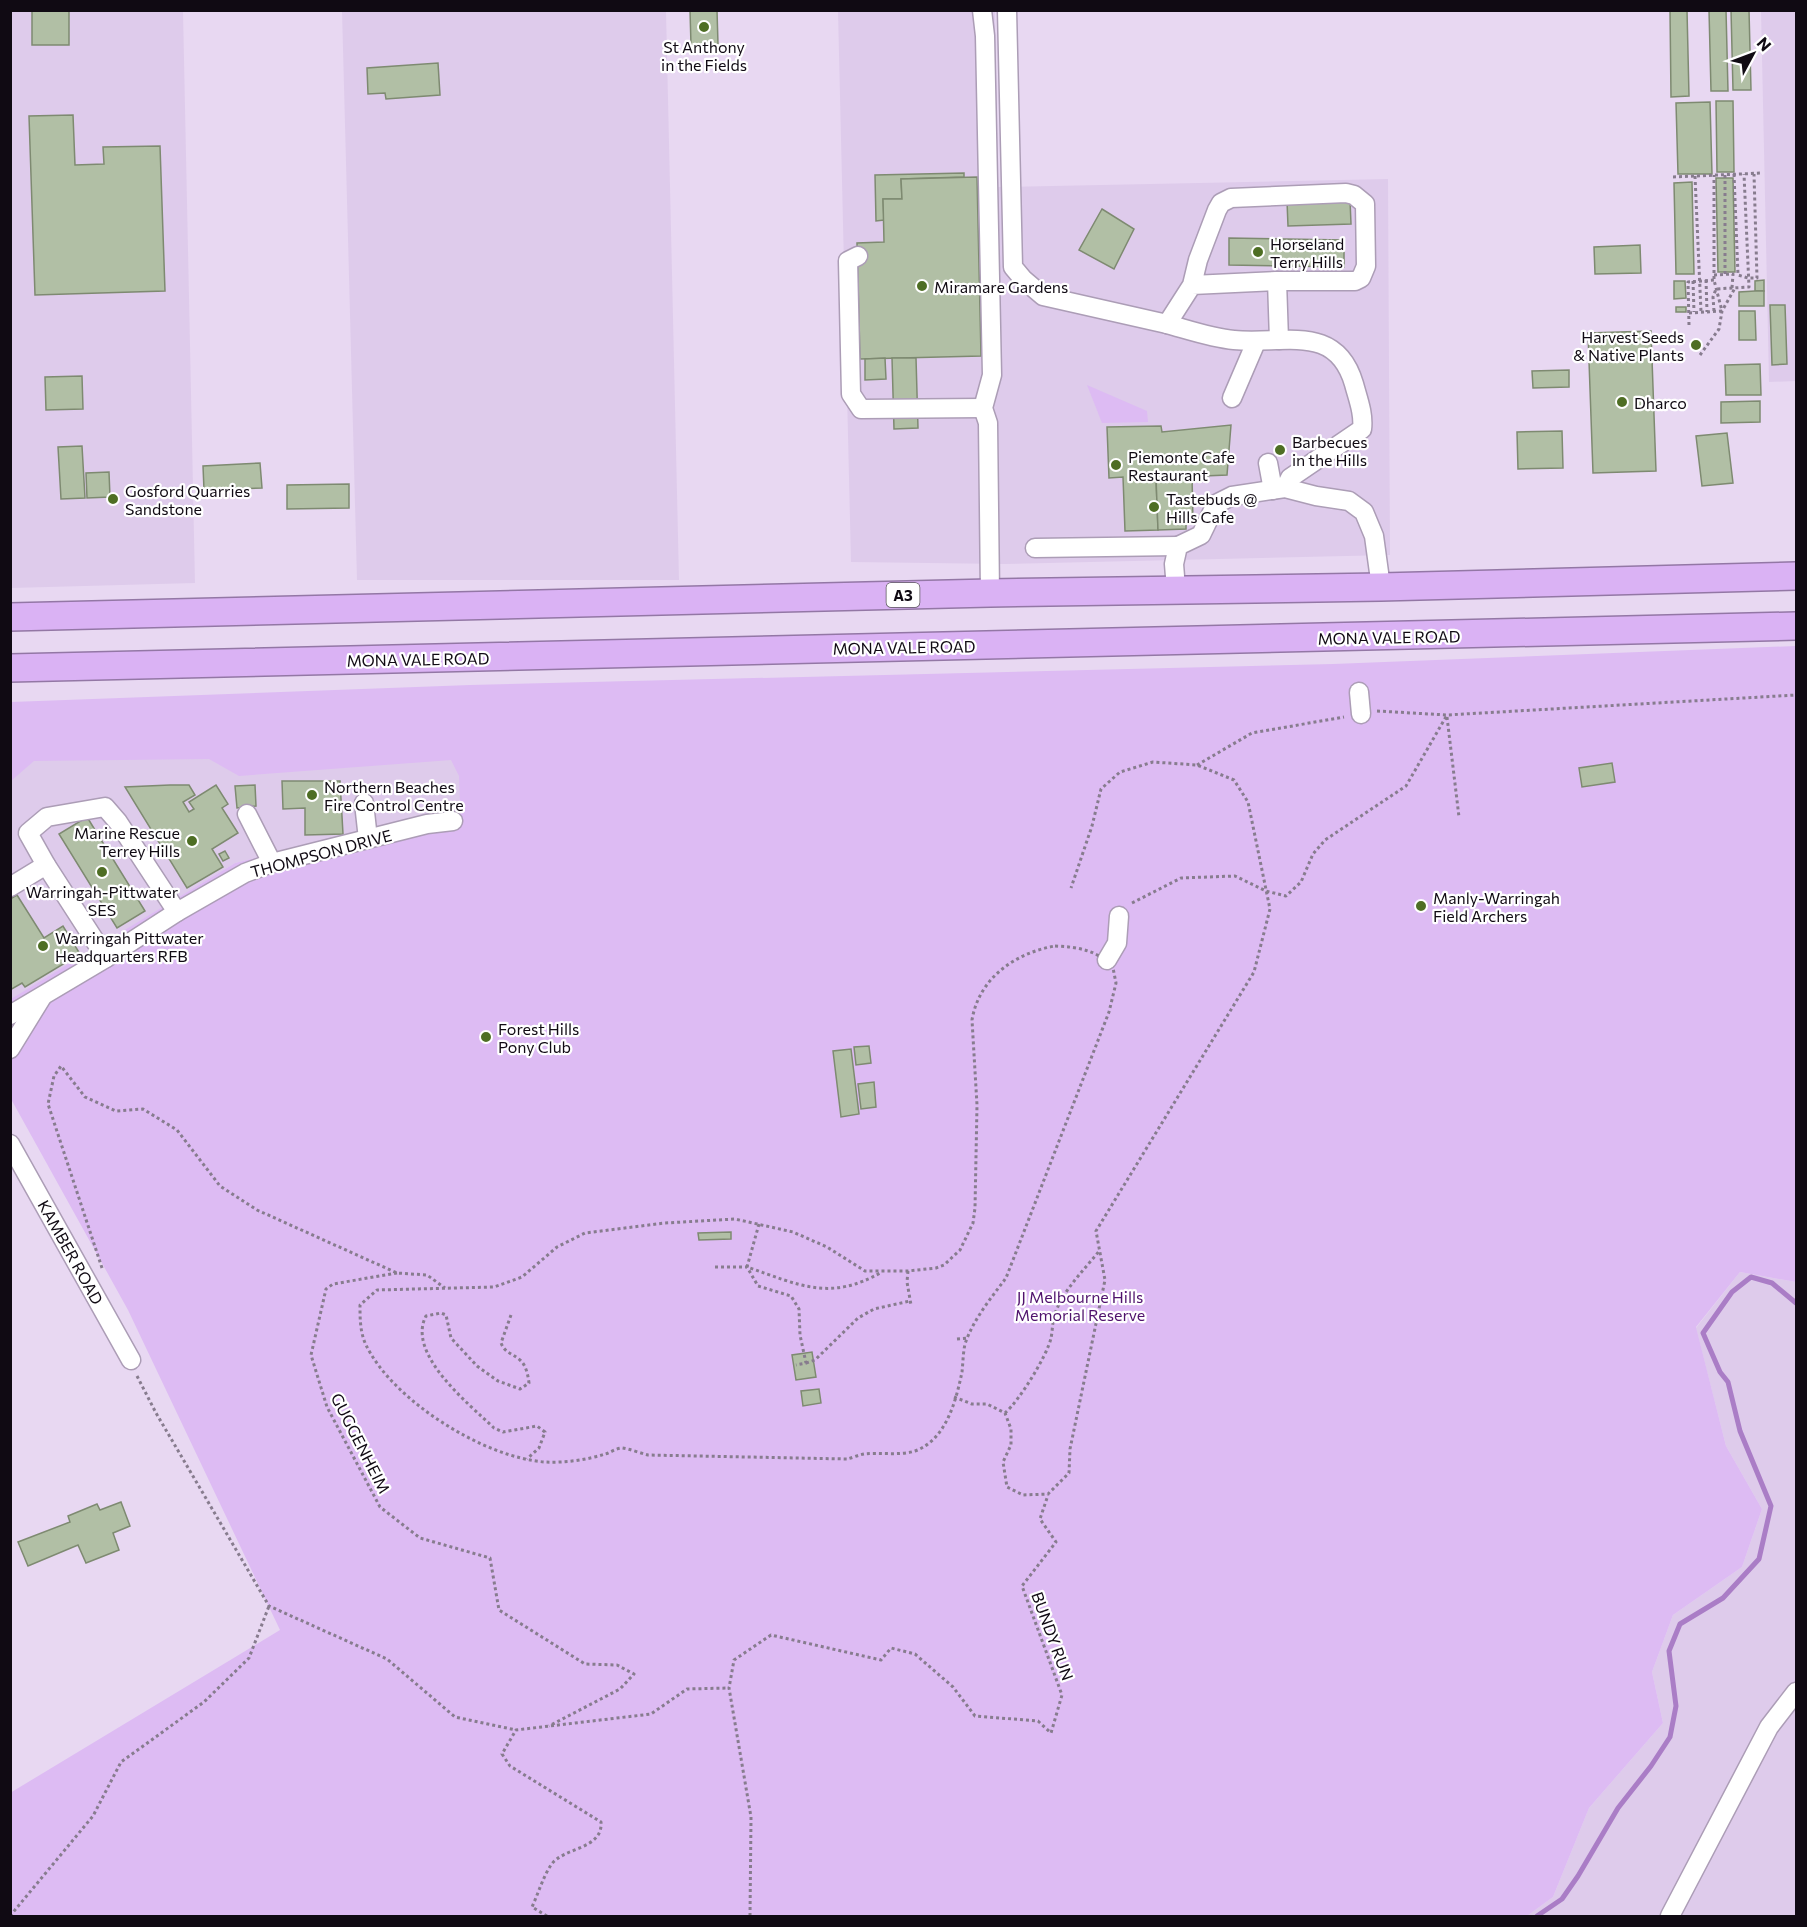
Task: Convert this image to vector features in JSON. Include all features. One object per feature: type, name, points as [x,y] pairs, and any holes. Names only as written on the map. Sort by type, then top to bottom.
[{"type":"highway","name":"A3","points":[[10,617],[1797,576]]},
{"type":"highway","name":"MONA VALE ROAD","points":[[10,668],[1797,626]]},
{"type":"street","points":[[1007,10],[1013,267],[1042,296],[1227,340],[1311,341],[1323,345],[1344,360],[1350,370],[1363,421],[1362,429],[1290,478],[1279,489]]},
{"type":"street","points":[[982,13],[985,36],[992,375],[983,408],[988,423],[990,593]]},
{"type":"street","points":[[1167,324],[1192,285],[1198,260],[1221,203],[1231,198],[1346,193],[1354,195],[1365,204],[1366,266],[1361,278],[1349,282],[1277,280],[1192,285]]},
{"type":"street","points":[[858,256],[848,261],[851,394],[861,409],[983,408]]},
{"type":"street","points":[[1277,280],[1279,340]]},
{"type":"street","points":[[1232,398],[1256,342]]},
{"type":"street","points":[[1268,463],[1279,489]]},
{"type":"street","points":[[1035,548],[1178,546],[1201,535],[1216,504],[1232,496],[1279,489],[1349,501],[1364,512],[1374,536],[1381,587]]},
{"type":"street","points":[[1176,589],[1174,564],[1178,546]]},
{"type":"street","points":[[1359,692],[1361,714]]},
{"type":"street","points":[[364,802],[368,839]]},
{"type":"street","points":[[106,958],[28,833],[47,817],[105,807],[118,822],[177,912]]},
{"type":"street","points":[[247,814],[272,863]]},
{"type":"street","name":"THOMPSON DRIVE","points":[[10,1015],[245,873],[272,863],[428,824],[453,821]]},
{"type":"street","points":[[10,887],[46,865]]},
{"type":"street","points":[[1107,960],[1117,943],[1121,909]]},
{"type":"street","name":"THOMPSON DRIVE","points":[[10,1049],[43,996]]},
{"type":"street","name":"KAMBER ROAD","points":[[10,1144],[131,1360]]},
{"type":"street","points":[[1670,1917],[1769,1727],[1797,1692]]},
{"type":"path","points":[[1673,177],[1762,173]]},
{"type":"path","points":[[1734,174],[1738,275],[1748,279],[1757,278],[1754,174]]},
{"type":"path","points":[[1716,289],[1749,287],[1744,174]]},
{"type":"path","points":[[1714,175],[1714,278],[1722,311]]},
{"type":"path","points":[[1725,175],[1725,274]]},
{"type":"path","points":[[1695,176],[1701,312]]},
{"type":"path","points":[[1689,326],[1688,282],[1733,274],[1733,288],[1722,311],[1719,329],[1700,355]]},
{"type":"path","points":[[1706,280],[1707,312]]},
{"type":"path","points":[[1693,281],[1694,313]]},
{"type":"path","points":[[1714,311],[1713,297],[1716,289]]},
{"type":"path","points":[[1689,313],[1722,311]]},
{"type":"path","points":[[1197,765],[1252,733],[1381,710],[1447,716],[1797,695]]},
{"type":"path","points":[[1447,716],[1459,817]]},
{"type":"path","points":[[1121,909],[1181,878],[1235,876],[1266,891],[1286,896],[1301,882],[1313,854],[1325,840],[1406,786],[1447,716]]},
{"type":"path","points":[[954,1397],[972,1404],[987,1404],[1005,1413],[1011,1429],[1011,1445],[1003,1462],[1006,1487],[1023,1495],[1048,1494],[1069,1473],[1070,1449],[1105,1280],[1096,1231],[1254,972],[1270,909],[1248,802],[1234,780],[1197,765],[1153,762],[1120,772],[1101,789],[1092,826],[1071,888]]},
{"type":"path","points":[[1072,947],[1089,950],[1107,960],[1113,968],[1116,982],[1109,1012],[1006,1278],[989,1299],[965,1345],[962,1372],[944,1427],[935,1439],[915,1451],[881,1455],[865,1454],[847,1459],[648,1455],[619,1448],[605,1454],[563,1461],[545,1462],[527,1459],[494,1450],[442,1423],[403,1391],[385,1372],[366,1346],[360,1328],[360,1305],[377,1290],[494,1287],[522,1277],[557,1247],[585,1233],[665,1223],[735,1219],[793,1232],[827,1247],[865,1271],[908,1271],[944,1265],[960,1250],[973,1223],[977,1105],[972,1020],[974,1008],[983,988],[991,978],[1029,953],[1046,948],[1072,947]]},
{"type":"path","points":[[103,1272],[48,1104],[54,1076],[61,1066],[84,1097],[116,1111],[143,1109],[177,1130],[220,1186],[257,1210],[397,1273],[427,1275],[446,1288]]},
{"type":"path","points":[[759,1224],[747,1267],[758,1286],[791,1296],[799,1309],[800,1335],[806,1363]]},
{"type":"path","points":[[1005,1413],[1027,1385],[1051,1340],[1056,1311],[1075,1280],[1100,1250]]},
{"type":"path","points":[[715,1267],[747,1267],[810,1288],[840,1289],[863,1283],[884,1271]]},
{"type":"path","points":[[796,1365],[815,1360],[858,1318],[874,1309],[911,1303],[906,1282],[908,1271]]},
{"type":"path","name":"GUGGENHEIM","points":[[397,1273],[333,1284],[326,1289],[312,1355],[327,1407],[380,1507],[420,1538],[490,1558],[499,1610],[585,1664],[616,1665],[634,1674],[620,1689],[549,1726]]},
{"type":"path","points":[[511,1316],[501,1343],[504,1350],[522,1361],[527,1372],[529,1383],[520,1389],[498,1381],[477,1366],[451,1338],[446,1315],[441,1313],[426,1316],[422,1324],[422,1339],[436,1369],[494,1428],[503,1432],[537,1426],[545,1432],[538,1448],[527,1459]]},
{"type":"path","points":[[957,1339],[968,1338]]},
{"type":"path","points":[[131,1360],[140,1384],[156,1413],[269,1606],[387,1659],[455,1717],[516,1730],[651,1714],[687,1689],[729,1688],[751,1817],[750,1917]]},
{"type":"path","name":"BUNDY RUN","points":[[729,1688],[734,1660],[771,1635],[881,1660],[891,1648],[915,1654],[953,1687],[975,1716],[1038,1721],[1051,1733],[1062,1695],[1022,1586],[1056,1542],[1040,1519],[1048,1494]]},
{"type":"path","points":[[10,1916],[93,1816],[121,1762],[204,1702],[249,1658],[269,1606]]},
{"type":"path","points":[[516,1730],[502,1754],[510,1766],[601,1822],[602,1830],[595,1840],[552,1863],[532,1907],[547,1917]]},
{"type":"shaded area","points":[[10,11],[183,11],[195,583],[11,588]]},
{"type":"shaded area","points":[[342,11],[666,11],[679,580],[357,580]]},
{"type":"shaded area","points":[[838,11],[995,11],[998,187],[1388,179],[1390,555],[1005,564],[851,562]]},
{"type":"shaded area","points":[[1761,11],[1796,11],[1796,381],[1769,382]]},
{"type":"shaded area","points":[[459,701],[460,806],[235,863],[11,1000],[10,711]]},
{"type":"shaded area","points":[[1740,1272],[1796,1282],[1796,1916],[1527,1916],[1553,1897],[1589,1808],[1663,1723],[1652,1672],[1673,1615],[1742,1567],[1762,1509],[1726,1446],[1696,1328]]},
{"type":"green space","points":[[1087,385],[1147,411],[1148,422],[1102,423]]},
{"type":"green space","name":"JJ Melbourne Hills Memorial Reserve","points":[[1796,646],[1796,1282],[1740,1272],[1696,1327],[1726,1446],[1762,1509],[1742,1567],[1673,1615],[1652,1672],[1663,1723],[1589,1808],[1553,1897],[1527,1916],[11,1916],[10,1793],[280,1630],[128,1310],[11,1099],[11,999],[235,863],[460,806],[459,776],[451,760],[239,776],[209,759],[34,761],[11,781],[11,702],[470,685],[1333,664]]},
{"type":"building","points":[[32,10],[69,10],[69,45],[32,45]]},
{"type":"building","name":"St Anthony in the Fields","points":[[690,10],[717,10],[718,44],[691,45]]},
{"type":"building","points":[[1670,10],[1687,10],[1689,96],[1671,97]]},
{"type":"building","points":[[1709,10],[1726,10],[1728,91],[1711,91]]},
{"type":"building","points":[[1731,10],[1749,10],[1751,90],[1733,90]]},
{"type":"building","points":[[438,63],[440,95],[386,99],[385,93],[368,94],[367,68]]},
{"type":"building","points":[[1716,101],[1733,101],[1734,172],[1717,172]]},
{"type":"building","points":[[1710,102],[1712,174],[1678,174],[1676,103]]},
{"type":"building","points":[[73,115],[75,165],[104,164],[103,147],[160,146],[165,291],[35,295],[29,116]]},
{"type":"building","points":[[964,173],[964,177],[901,179],[902,199],[883,199],[884,220],[876,221],[875,175]]},
{"type":"building","points":[[977,177],[981,356],[860,359],[857,243],[884,242],[883,199],[902,199],[901,179]]},
{"type":"building","points":[[1716,178],[1733,178],[1735,272],[1718,272]]},
{"type":"building","points":[[1692,182],[1694,274],[1676,274],[1674,183]]},
{"type":"building","points":[[1350,200],[1351,224],[1288,226],[1287,201]]},
{"type":"building","points":[[1102,209],[1134,229],[1114,269],[1079,250]]},
{"type":"building","points":[[1229,238],[1344,240],[1344,267],[1229,265]]},
{"type":"building","points":[[1640,245],[1641,273],[1595,274],[1594,247]]},
{"type":"building","points":[[1764,280],[1764,291],[1755,291],[1755,281]]},
{"type":"building","points":[[1674,281],[1685,281],[1686,298],[1674,299]]},
{"type":"building","points":[[1764,291],[1764,306],[1739,306],[1739,292]]},
{"type":"building","points":[[1770,305],[1785,305],[1787,364],[1772,365]]},
{"type":"building","points":[[1676,307],[1686,307],[1686,312],[1676,312]]},
{"type":"building","points":[[1739,311],[1755,311],[1756,340],[1739,340]]},
{"type":"building","name":"Dharco","points":[[1651,331],[1656,471],[1593,473],[1588,333]]},
{"type":"building","points":[[885,358],[886,379],[865,380],[865,359]]},
{"type":"building","points":[[892,358],[916,358],[918,428],[894,429]]},
{"type":"building","points":[[1760,364],[1761,395],[1726,395],[1725,365]]},
{"type":"building","points":[[1569,370],[1569,387],[1533,388],[1532,371]]},
{"type":"building","points":[[82,376],[83,409],[46,410],[45,377]]},
{"type":"building","points":[[1760,401],[1760,422],[1721,423],[1721,402]]},
{"type":"building","points":[[1231,425],[1227,475],[1156,478],[1158,530],[1125,531],[1123,477],[1109,478],[1107,427],[1161,426],[1162,432]]},
{"type":"building","points":[[1562,431],[1563,468],[1518,469],[1517,432]]},
{"type":"building","points":[[1727,433],[1733,483],[1702,486],[1696,436]]},
{"type":"building","points":[[82,446],[85,498],[61,499],[58,447]]},
{"type":"building","points":[[260,463],[262,488],[204,490],[203,466]]},
{"type":"building","points":[[109,472],[110,497],[87,498],[86,473]]},
{"type":"building","points":[[1192,476],[1193,522],[1186,523],[1186,529],[1158,530],[1156,478]]},
{"type":"building","points":[[349,484],[349,508],[287,509],[287,485]]},
{"type":"building","points":[[1612,763],[1615,782],[1582,787],[1579,768]]},
{"type":"building","name":"Northern Beaches Fire Control Centre","points":[[282,781],[340,781],[343,834],[305,835],[305,808],[283,809]]},
{"type":"building","name":"Marine Rescue Terrey Hills","points":[[189,785],[195,795],[183,802],[189,812],[194,809],[189,802],[216,785],[228,804],[222,808],[238,833],[212,849],[223,867],[187,888],[125,787]]},
{"type":"building","points":[[255,785],[256,806],[237,808],[235,786]]},
{"type":"building","name":"Warringah-Pittwater SES","points":[[87,817],[145,911],[117,928],[59,834]]},
{"type":"building","points":[[225,851],[229,858],[223,861],[219,854]]},
{"type":"building","name":"Warringah Pittwater Headquarters RFB","points":[[17,895],[44,938],[63,926],[80,954],[25,987],[22,983],[10,990],[10,899]]},
{"type":"building","points":[[869,1046],[871,1063],[856,1065],[854,1047]]},
{"type":"building","points":[[851,1049],[859,1114],[841,1117],[833,1051]]},
{"type":"building","points":[[874,1082],[876,1107],[861,1109],[858,1084]]},
{"type":"building","points":[[731,1232],[731,1239],[699,1240],[698,1233]]},
{"type":"building","points":[[812,1352],[816,1377],[796,1380],[792,1355]]},
{"type":"building","points":[[819,1389],[821,1403],[803,1406],[801,1391]]},
{"type":"building","points":[[121,1502],[130,1526],[113,1533],[119,1550],[86,1563],[78,1545],[28,1566],[18,1542],[70,1522],[68,1516],[97,1504],[100,1510]]},
{"type":"waterway","points":[[1537,1916],[1562,1899],[1618,1808],[1651,1766],[1670,1737],[1676,1706],[1669,1651],[1680,1624],[1723,1598],[1759,1559],[1771,1506],[1740,1431],[1728,1382],[1720,1372],[1703,1333],[1732,1292],[1751,1277],[1772,1283],[1796,1303]]},
{"type":"place","name":"St Anthony in the Fields","points":[[704,27]]},
{"type":"place","name":"Horseland Terry Hills","points":[[1258,252]]},
{"type":"place","name":"Miramare Gardens","points":[[922,286]]},
{"type":"place","name":"Harvest Seeds & Native Plants","points":[[1696,345]]},
{"type":"place","name":"Dharco","points":[[1622,402]]},
{"type":"place","name":"Barbecues in the Hills","points":[[1280,450]]},
{"type":"place","name":"Piemonte Cafe Restaurant","points":[[1116,465]]},
{"type":"place","name":"Gosford Quarries Sandstone","points":[[113,499]]},
{"type":"place","name":"Tastebuds @ Hills Cafe","points":[[1154,507]]},
{"type":"place","name":"Northern Beaches Fire Control Centre","points":[[312,795]]},
{"type":"place","name":"Marine Rescue Terrey Hills","points":[[192,841]]},
{"type":"place","name":"Warringah-Pittwater SES","points":[[102,872]]},
{"type":"place","name":"Manly-Warringah Field Archers","points":[[1421,906]]},
{"type":"place","name":"Warringah Pittwater Headquarters RFB","points":[[43,946]]},
{"type":"place","name":"Forest Hills Pony Club","points":[[486,1037]]}]
